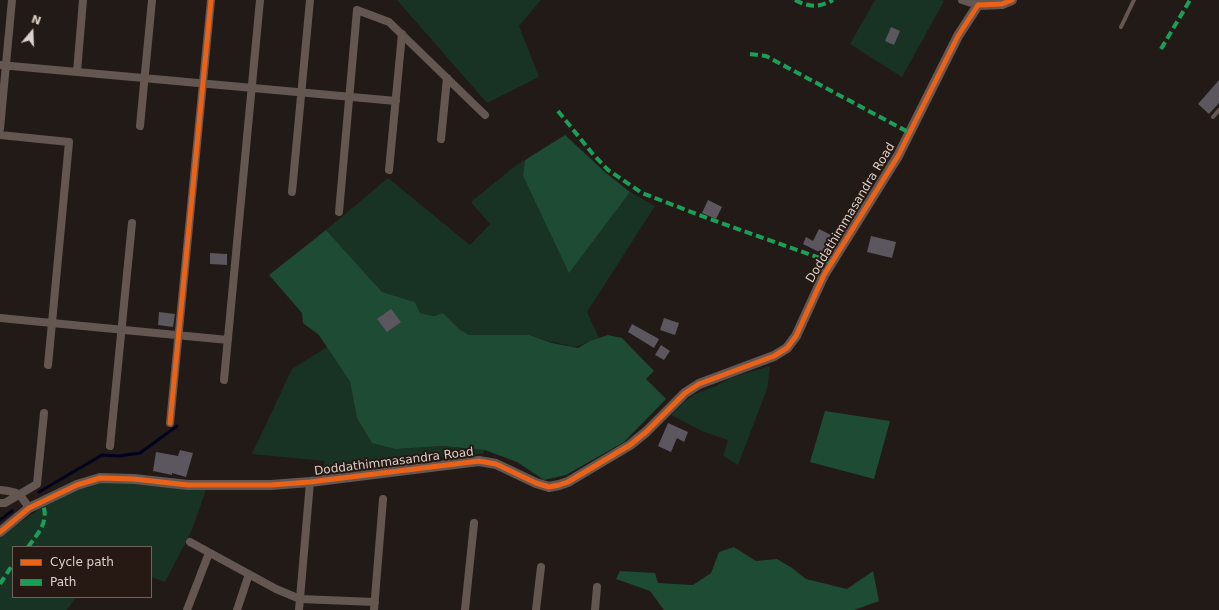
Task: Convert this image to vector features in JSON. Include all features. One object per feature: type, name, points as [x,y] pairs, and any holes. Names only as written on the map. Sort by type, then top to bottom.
[{"type":"street","points":[[0,129],[3,65],[12,0]]},
{"type":"street","points":[[77,72],[83,0]]},
{"type":"street","points":[[140,126],[152,0]]},
{"type":"street","points":[[170,423],[211,0]]},
{"type":"street","points":[[224,380],[260,0]]},
{"type":"street","points":[[292,192],[310,0]]},
{"type":"street","points":[[962,0],[974,3],[1002,4],[1012,0]]},
{"type":"street","name":"Doddathimmasandra Road","points":[[0,532],[29,508],[77,485],[100,478],[134,479],[188,485],[271,484],[310,482],[479,460],[496,464],[536,484],[549,487],[559,486],[568,482],[630,445],[646,432],[685,393],[699,384],[774,356],[787,348],[796,336],[816,289],[824,275],[898,156],[974,3]]},
{"type":"street","points":[[339,212],[357,10],[390,22],[485,115]]},
{"type":"street","points":[[389,170],[402,34]]},
{"type":"street","points":[[3,65],[396,101]]},
{"type":"street","points":[[441,139],[447,78]]},
{"type":"street","points":[[0,135],[69,142],[48,365]]},
{"type":"street","points":[[110,446],[132,223]]},
{"type":"street","points":[[0,318],[228,340]]},
{"type":"street","points":[[0,503],[5,503],[37,484],[44,413]]},
{"type":"street","points":[[299,610],[310,482]]},
{"type":"street","points":[[0,490],[20,494],[29,508]]},
{"type":"street","points":[[190,542],[276,589],[300,599],[374,606],[383,499]]},
{"type":"street","points":[[465,610],[474,523]]},
{"type":"street","points":[[187,610],[209,553]]},
{"type":"street","points":[[536,610],[541,567]]},
{"type":"street","points":[[237,610],[249,574]]},
{"type":"street","points":[[595,610],[598,587]]},
{"type":"lane","points":[[1120,27],[1134,0]]},
{"type":"lane","points":[[1213,118],[1219,110]]},
{"type":"green space","points":[[397,0],[541,0],[519,26],[539,77],[487,103]]},
{"type":"green space","points":[[875,0],[944,1],[902,77],[850,44]]},
{"type":"green space","points":[[565,135],[606,173],[630,192],[569,273],[523,176],[525,160]]},
{"type":"green space","points":[[525,160],[523,176],[569,272],[630,192],[655,206],[587,312],[599,338],[575,347],[529,335],[469,335],[459,329],[443,313],[434,316],[420,313],[415,302],[382,292],[326,230],[388,178],[470,245],[490,224],[471,202],[515,166]]},
{"type":"green space","points":[[326,230],[382,292],[415,302],[420,313],[434,316],[443,313],[459,329],[469,335],[529,335],[552,343],[578,348],[590,341],[608,335],[622,338],[654,371],[646,379],[666,399],[624,442],[566,475],[544,480],[517,462],[485,450],[443,446],[396,449],[372,443],[357,418],[350,382],[319,335],[303,323],[302,313],[269,275]]},
{"type":"green space","points":[[327,347],[350,382],[357,418],[396,449],[443,446],[485,450],[483,454],[441,458],[394,466],[321,472],[325,461],[252,454],[292,369]]},
{"type":"green space","points":[[770,366],[767,389],[738,465],[723,456],[728,440],[704,432],[671,415],[685,401],[695,394],[718,385],[730,378]]},
{"type":"green space","points":[[825,411],[890,421],[874,479],[810,462]]},
{"type":"green space","points":[[104,482],[206,490],[191,532],[165,582],[152,577],[152,546],[12,546],[12,598],[75,598],[67,610],[0,610],[0,537],[40,509],[61,496],[82,486]]},
{"type":"green space","points":[[734,547],[756,561],[777,559],[806,579],[847,589],[873,571],[879,601],[854,610],[664,610],[650,591],[616,579],[620,571],[655,573],[658,583],[693,585],[711,573],[719,552]]},
{"type":"building","points":[[891,27],[900,31],[894,45],[885,41]]},
{"type":"building","points":[[1219,80],[1219,103],[1209,114],[1198,104]]},
{"type":"building","points":[[708,200],[722,207],[716,219],[702,213]]},
{"type":"building","points":[[819,229],[831,235],[829,238],[832,239],[827,248],[831,249],[827,256],[803,244],[806,237],[813,241]]},
{"type":"building","points":[[871,236],[896,242],[892,258],[867,252]]},
{"type":"building","points":[[210,253],[227,254],[227,265],[210,264]]},
{"type":"building","points":[[391,309],[401,322],[387,332],[377,319]]},
{"type":"building","points":[[159,312],[175,314],[173,327],[158,325]]},
{"type":"building","points":[[664,318],[679,323],[675,335],[660,330]]},
{"type":"building","points":[[632,324],[659,339],[654,348],[628,332]]},
{"type":"building","points":[[661,345],[670,351],[664,360],[655,355]]},
{"type":"building","points":[[668,423],[688,432],[684,442],[677,438],[671,452],[658,446]]},
{"type":"building","points":[[180,450],[193,453],[186,477],[172,473],[172,475],[153,471],[156,452],[178,456]]},
{"type":"waterway","points":[[39,492],[102,455],[119,456],[140,453],[177,426]]},
{"type":"waterway","points":[[0,520],[12,511]]},
{"type":"marked path","points":[[795,0],[814,6],[828,3],[833,0]]},
{"type":"marked path","points":[[1161,49],[1190,0]]},
{"type":"marked path","points":[[750,54],[766,56],[910,133]]},
{"type":"marked path","points":[[558,111],[592,153],[608,170],[642,193],[831,262]]},
{"type":"marked path","points":[[29,546],[44,521],[45,515],[42,502]]},
{"type":"marked path","points":[[0,584],[12,566]]},
{"type":"cycle path","points":[[170,423],[211,0]]},
{"type":"cycle path","points":[[0,532],[29,508],[77,485],[100,478],[134,479],[188,485],[271,485],[310,482],[479,461],[496,464],[536,483],[549,487],[568,482],[630,445],[646,432],[685,393],[699,384],[774,356],[787,348],[796,336],[824,275],[898,156],[958,36],[978,5],[1002,4],[1012,0]]}]
